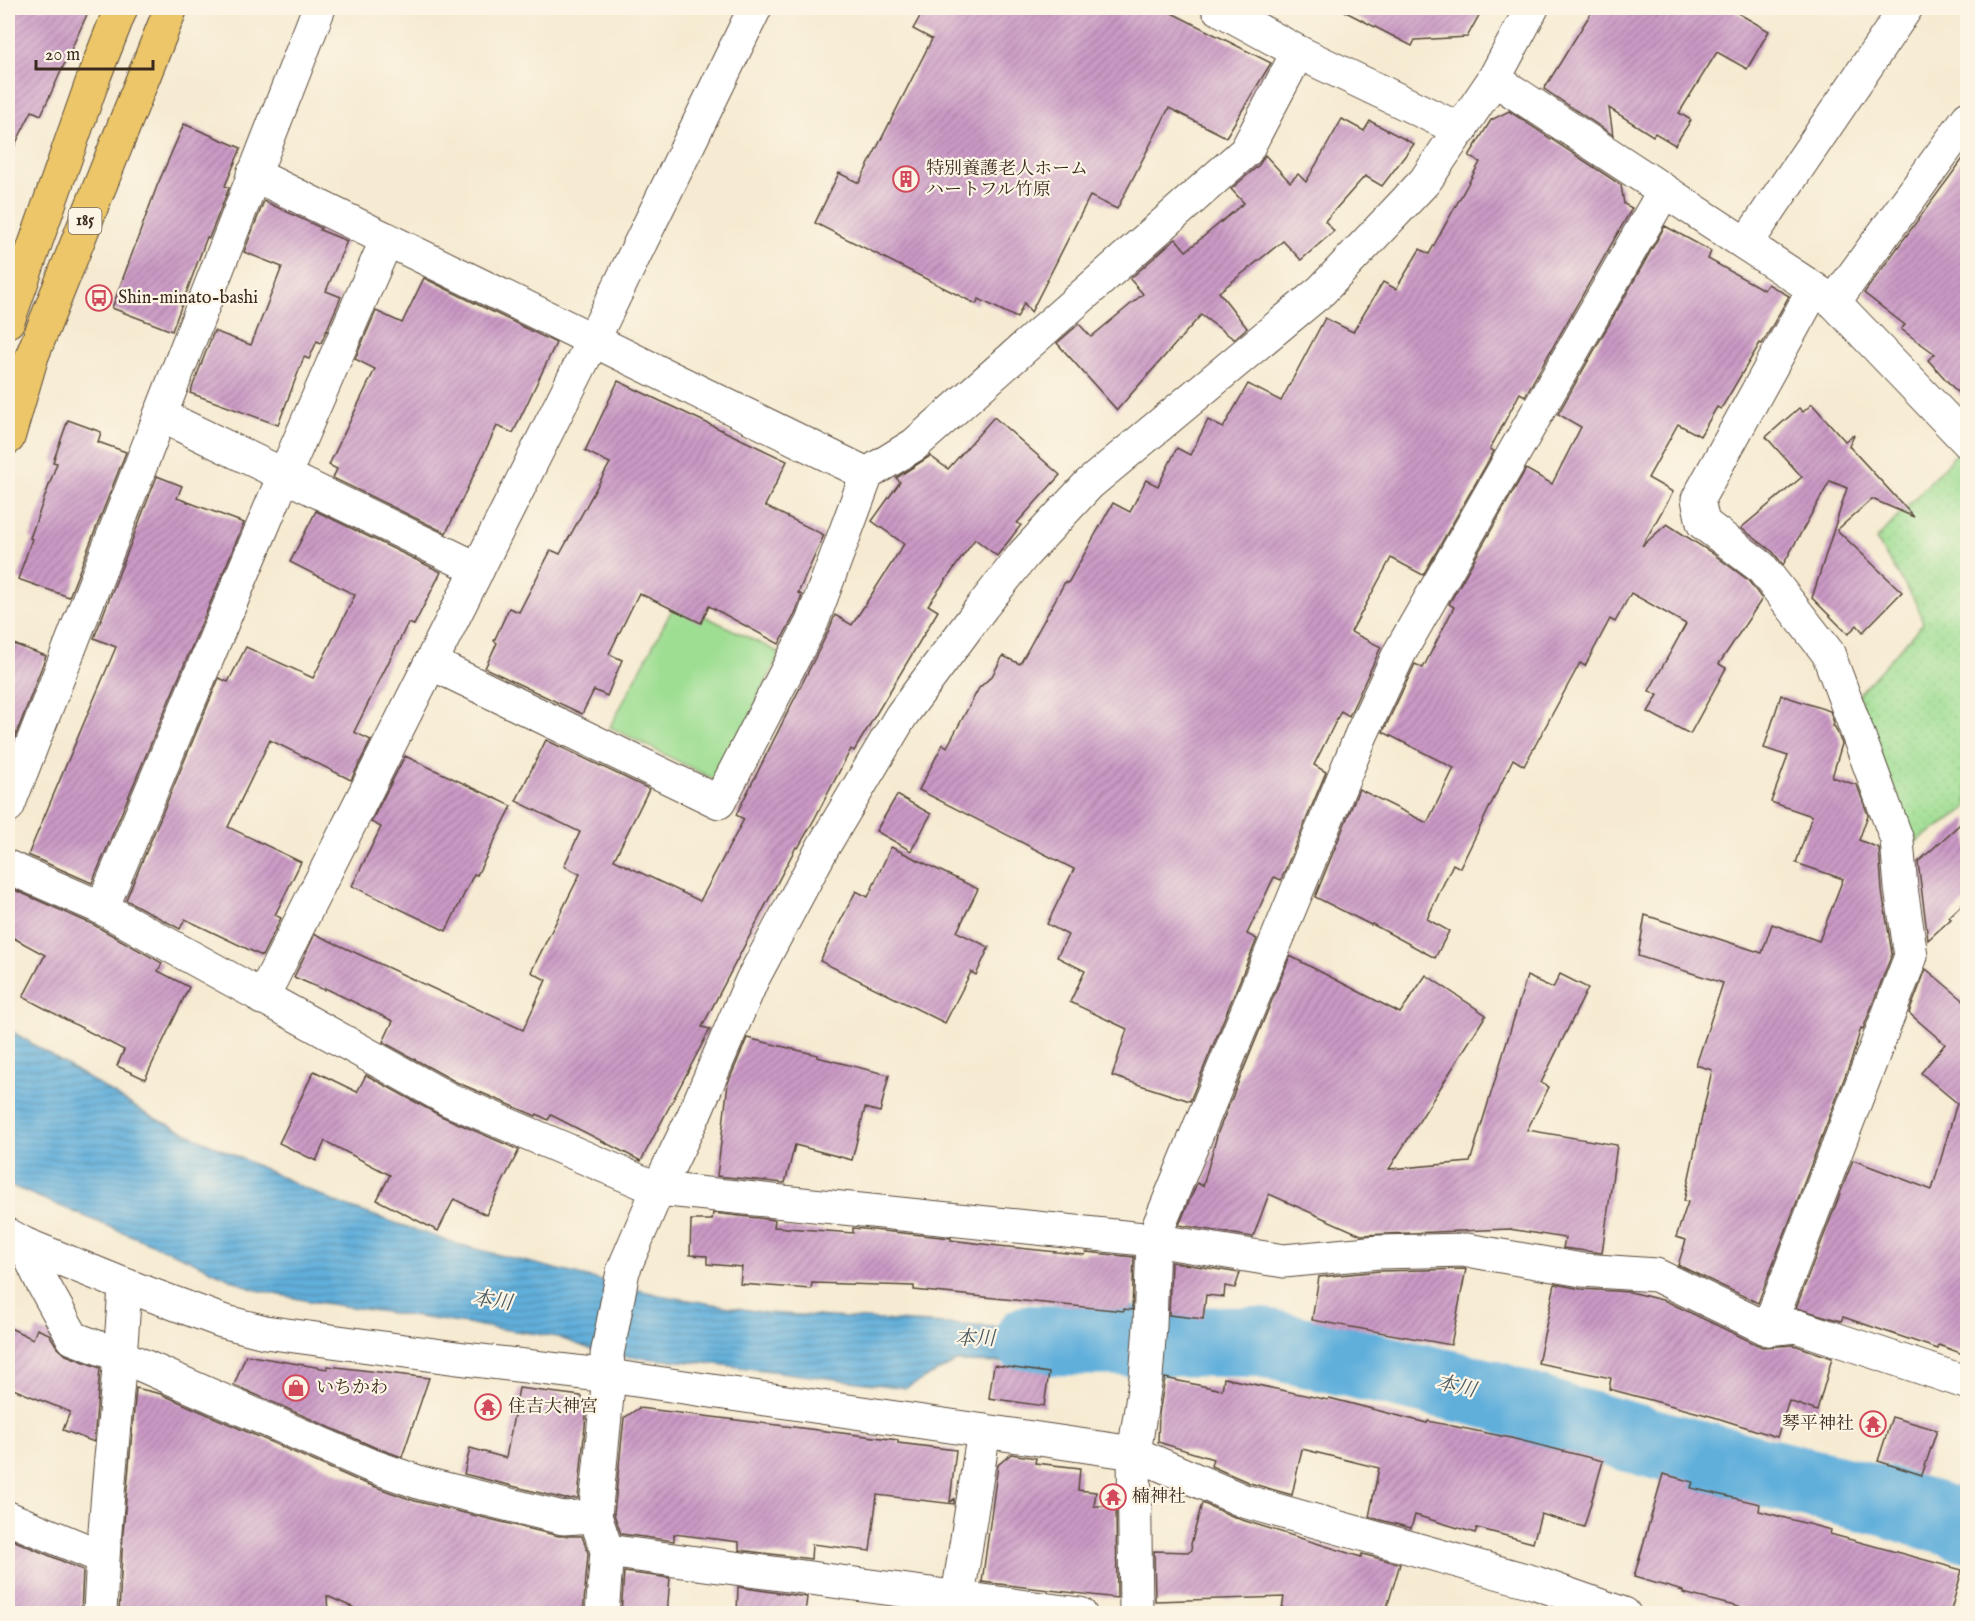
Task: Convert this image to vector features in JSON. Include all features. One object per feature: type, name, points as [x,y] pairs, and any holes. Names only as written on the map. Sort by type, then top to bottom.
[{"type":"highway","name":"185","points":[[8,321],[94,74],[121,8]]},
{"type":"highway","name":"185","points":[[8,438],[32,356],[171,8]]},
{"type":"street","points":[[8,806],[319,8]]},
{"type":"street","points":[[262,998],[593,340],[755,8]]},
{"type":"street","points":[[1218,8],[1298,52],[1461,130]]},
{"type":"street","points":[[602,1614],[607,1551],[595,1516],[608,1365],[624,1271],[657,1189],[693,1117],[752,980],[823,847],[901,716],[1024,554],[1089,484],[1322,290],[1425,181],[1494,79],[1532,8]]},
{"type":"street","points":[[1746,244],[1906,8]]},
{"type":"street","points":[[430,663],[719,802],[812,622],[867,474],[914,445],[1246,151],[1298,52]]},
{"type":"street","points":[[1494,79],[1824,296],[1968,442]]},
{"type":"street","points":[[1768,1329],[1911,956],[1897,840],[1828,653],[1761,567],[1703,523],[1698,499],[1824,296],[1968,118]]},
{"type":"street","points":[[253,174],[867,474]]},
{"type":"street","points":[[1136,1614],[1134,1453],[1146,1377],[1153,1240],[1362,733],[1380,695],[1401,652],[1664,191]]},
{"type":"street","points":[[102,908],[284,476],[387,239]]},
{"type":"street","points":[[160,415],[478,569]]},
{"type":"street","points":[[8,867],[102,908],[448,1099],[657,1189],[1153,1240],[1284,1262],[1379,1251],[1467,1250],[1582,1270],[1656,1275],[1768,1329],[1796,1326],[1968,1383]]},
{"type":"street","points":[[16,1240],[125,1285],[222,1321],[265,1332],[457,1358],[608,1365],[984,1431],[1134,1453],[1244,1501],[1525,1580],[1624,1614]]},
{"type":"street","points":[[16,1240],[73,1338],[121,1356],[367,1464],[421,1483],[563,1518],[595,1516]]},
{"type":"street","points":[[100,1614],[102,1557],[121,1356],[125,1285]]},
{"type":"street","points":[[958,1596],[984,1431]]},
{"type":"street","points":[[8,1518],[102,1557]]},
{"type":"street","points":[[607,1551],[1080,1614]]},
{"type":"green space","points":[[1957,453],[1968,466],[1967,808],[1914,843],[1858,695],[1923,623],[1917,604],[1876,540]]},
{"type":"green space","points":[[676,602],[780,653],[719,782],[610,727]]},
{"type":"water","points":[[8,1029],[148,1115],[337,1203],[460,1245],[659,1295],[766,1313],[1126,1335],[1124,1365],[956,1362],[906,1388],[716,1364],[607,1355],[557,1337],[309,1301],[252,1289],[183,1257],[9,1185]]},
{"type":"building","points":[[8,8],[90,8],[41,115],[32,111],[8,159]]},
{"type":"building","name":"特別養護老人ホーム ハートフル竹原","points":[[925,8],[1162,8],[1271,63],[1226,137],[1169,108],[1117,209],[1090,196],[1031,312],[1024,303],[1017,318],[979,299],[976,304],[815,223],[839,173],[859,183],[932,39],[913,29]]},
{"type":"building","points":[[1338,8],[1483,8],[1467,37],[1415,40],[1412,46]]},
{"type":"building","points":[[1594,8],[1729,8],[1769,31],[1747,69],[1717,52],[1679,113],[1691,120],[1675,145],[1655,133],[1653,136],[1609,108],[1613,135],[1544,89]]},
{"type":"building","points":[[1509,111],[1621,185],[1624,204],[1632,208],[1525,396],[1520,393],[1490,449],[1494,451],[1423,575],[1391,558],[1351,632],[1381,647],[1349,716],[1341,711],[1314,765],[1326,772],[1281,880],[1274,877],[1247,934],[1257,939],[1190,1101],[1112,1076],[1127,1029],[1070,1002],[1085,971],[1057,957],[1068,935],[1047,924],[1074,869],[919,790],[943,744],[947,747],[979,688],[992,676],[1003,656],[1020,664],[1065,582],[1068,583],[1113,503],[1130,512],[1146,480],[1158,486],[1177,448],[1190,455],[1208,420],[1223,428],[1248,384],[1281,401],[1325,318],[1353,332],[1383,282],[1396,289],[1420,249],[1429,254],[1480,162],[1469,156],[1491,120]]},
{"type":"building","points":[[1342,119],[1364,131],[1370,121],[1414,144],[1382,186],[1365,176],[1325,221],[1334,231],[1301,260],[1283,241],[1219,292],[1247,328],[1234,339],[1201,315],[1117,410],[1057,343],[1079,324],[1091,337],[1143,294],[1130,279],[1167,246],[1176,239],[1186,251],[1244,203],[1231,189],[1259,165],[1265,155],[1290,182],[1298,174],[1306,182]]},
{"type":"building","points":[[184,124],[241,148],[225,186],[229,188],[209,238],[207,237],[172,331],[112,308],[157,186]]},
{"type":"building","points":[[1968,152],[1968,404],[1928,360],[1935,354],[1901,329],[1905,325],[1864,293]]},
{"type":"building","points":[[264,201],[321,228],[320,230],[347,241],[326,291],[341,297],[321,343],[317,341],[309,359],[304,357],[278,425],[190,393],[214,331],[251,345],[282,267],[244,252]]},
{"type":"building","points":[[1665,226],[1711,251],[1708,259],[1764,290],[1768,284],[1789,296],[1721,409],[1717,407],[1700,436],[1678,424],[1648,478],[1673,492],[1642,546],[1667,524],[1748,580],[1762,599],[1719,664],[1726,668],[1690,734],[1648,712],[1658,695],[1649,691],[1686,624],[1631,593],[1615,622],[1610,619],[1585,666],[1580,663],[1524,766],[1513,759],[1460,868],[1453,864],[1427,919],[1449,931],[1435,958],[1315,897],[1359,789],[1427,823],[1454,768],[1383,732],[1415,664],[1423,668],[1454,607],[1449,604],[1526,469],[1552,484],[1581,427],[1558,414]]},
{"type":"building","points":[[424,278],[556,343],[513,433],[497,426],[446,533],[333,478],[337,469],[329,465],[375,369],[355,359],[376,311],[402,323]]},
{"type":"building","points":[[618,381],[787,461],[765,506],[824,535],[798,593],[802,595],[795,614],[779,644],[709,606],[701,623],[639,593],[609,654],[622,660],[607,696],[594,690],[582,714],[485,668],[497,643],[494,641],[509,608],[519,612],[551,550],[560,554],[610,463],[585,451]]},
{"type":"building","points":[[1812,404],[1845,441],[1854,436],[1849,446],[1914,517],[1872,499],[1837,530],[1902,592],[1863,632],[1857,625],[1848,634],[1812,598],[1847,488],[1830,481],[1783,565],[1773,552],[1741,528],[1802,477],[1766,437],[1799,408],[1803,412]]},
{"type":"building","points":[[994,417],[1060,475],[1017,523],[1021,525],[997,556],[975,539],[928,605],[938,611],[854,751],[851,749],[815,818],[798,848],[796,847],[702,1027],[710,1029],[641,1161],[551,1115],[548,1120],[537,1114],[536,1116],[456,1082],[383,1042],[393,1021],[325,988],[324,990],[294,977],[315,934],[523,1030],[546,980],[531,972],[580,874],[564,866],[580,832],[516,801],[546,740],[649,789],[614,860],[700,901],[744,819],[736,815],[835,615],[852,625],[904,544],[872,521],[900,482],[896,478],[930,456],[948,469]]},
{"type":"building","points":[[68,420],[101,432],[98,442],[126,452],[69,597],[18,579],[57,463],[53,462]]},
{"type":"building","points":[[157,476],[182,486],[177,498],[244,523],[92,883],[28,855],[116,647],[94,638]]},
{"type":"building","points":[[316,511],[441,572],[414,625],[408,623],[354,732],[371,740],[351,780],[270,740],[228,827],[301,862],[275,915],[281,918],[262,956],[185,919],[180,929],[126,900],[219,678],[228,682],[246,647],[313,678],[355,595],[290,562]]},
{"type":"building","points":[[8,642],[46,656],[8,756]]},
{"type":"building","points":[[1781,695],[1830,711],[1833,726],[1842,744],[1832,777],[1857,785],[1868,815],[1859,840],[1879,848],[1882,891],[1892,954],[1863,1029],[1861,1028],[1852,1058],[1758,1303],[1678,1265],[1686,1240],[1676,1237],[1688,1202],[1684,1201],[1712,1070],[1696,1065],[1723,983],[1638,956],[1645,915],[1762,953],[1772,924],[1819,941],[1843,879],[1796,863],[1812,816],[1771,802],[1788,756],[1764,748]]},
{"type":"building","points":[[405,756],[512,806],[477,875],[474,874],[446,931],[352,886],[381,827],[371,822]]},
{"type":"building","points":[[897,795],[931,814],[911,851],[876,831]]},
{"type":"building","points":[[1968,817],[1968,899],[1928,940],[1918,862]]},
{"type":"building","points":[[891,847],[978,889],[957,932],[989,947],[976,975],[971,972],[945,1023],[820,961],[856,891],[868,897]]},
{"type":"building","points":[[8,887],[94,925],[162,963],[158,971],[189,987],[145,1079],[117,1066],[124,1050],[23,997],[45,955],[8,935]]},
{"type":"building","points":[[1290,956],[1400,1013],[1426,975],[1486,1015],[1389,1169],[1470,1162],[1527,976],[1553,988],[1560,974],[1588,988],[1541,1083],[1549,1087],[1527,1130],[1617,1145],[1602,1253],[1563,1248],[1565,1238],[1509,1229],[1361,1235],[1269,1194],[1253,1237],[1179,1225],[1197,1183],[1203,1186],[1218,1132]]},
{"type":"building","points":[[1926,969],[1968,1004],[1968,1356],[1939,1345],[1938,1349],[1843,1317],[1841,1321],[1796,1308],[1853,1160],[1932,1190],[1957,1103],[1921,1073],[1945,1044],[1909,1013]]},
{"type":"building","points":[[747,1038],[889,1075],[880,1112],[865,1108],[852,1160],[795,1145],[785,1183],[717,1176],[728,1083]]},
{"type":"building","points":[[314,1071],[357,1092],[366,1075],[441,1116],[519,1150],[486,1215],[454,1199],[438,1231],[377,1200],[390,1175],[325,1141],[316,1161],[279,1143]]},
{"type":"building","points":[[713,1213],[775,1220],[774,1227],[853,1233],[853,1228],[1085,1255],[1086,1252],[1134,1257],[1132,1310],[914,1290],[914,1286],[812,1283],[811,1289],[740,1284],[742,1267],[707,1264],[707,1256],[690,1255],[691,1220],[712,1220]]},
{"type":"building","points":[[1171,1262],[1240,1273],[1235,1288],[1225,1286],[1224,1297],[1206,1295],[1203,1319],[1169,1315]]},
{"type":"building","points":[[1466,1269],[1451,1345],[1312,1320],[1319,1277],[1380,1271]]},
{"type":"building","points":[[1555,1284],[1581,1289],[1630,1292],[1666,1301],[1762,1347],[1794,1345],[1832,1358],[1817,1411],[1789,1401],[1777,1437],[1714,1417],[1609,1389],[1611,1378],[1538,1363]]},
{"type":"building","points":[[8,1327],[33,1339],[37,1329],[49,1334],[57,1347],[66,1355],[100,1368],[94,1442],[63,1430],[70,1412],[8,1387]]},
{"type":"building","points":[[246,1355],[327,1369],[328,1366],[429,1378],[402,1457],[374,1447],[234,1385]]},
{"type":"building","points":[[994,1365],[1049,1373],[1044,1406],[989,1398]]},
{"type":"building","points":[[1165,1378],[1222,1390],[1224,1378],[1328,1400],[1329,1398],[1427,1423],[1428,1421],[1511,1438],[1603,1461],[1584,1527],[1541,1514],[1533,1543],[1477,1528],[1475,1533],[1415,1515],[1411,1528],[1369,1517],[1379,1468],[1302,1449],[1292,1495],[1250,1483],[1211,1466],[1213,1459],[1158,1442],[1159,1414]]},
{"type":"building","points":[[136,1388],[161,1394],[359,1481],[415,1501],[559,1536],[582,1536],[588,1553],[583,1614],[368,1614],[327,1596],[328,1614],[119,1614],[123,1533]]},
{"type":"building","points":[[519,1388],[581,1396],[587,1405],[578,1498],[565,1499],[464,1474],[470,1448],[506,1458]]},
{"type":"building","points":[[639,1408],[898,1440],[898,1443],[956,1450],[950,1502],[954,1499],[954,1504],[877,1495],[870,1551],[812,1544],[811,1559],[739,1550],[739,1542],[674,1534],[674,1541],[621,1534],[614,1514],[624,1418]]},
{"type":"building","points":[[1892,1417],[1937,1430],[1922,1475],[1878,1461]]},
{"type":"building","points":[[1011,1454],[1036,1458],[1035,1463],[1080,1468],[1078,1490],[1096,1492],[1094,1506],[1116,1506],[1117,1598],[982,1582],[998,1465]]},
{"type":"building","points":[[1663,1474],[1693,1482],[1691,1488],[1760,1504],[1759,1511],[1831,1530],[1830,1534],[1962,1570],[1950,1614],[1766,1614],[1683,1593],[1683,1591],[1634,1577]]},
{"type":"building","points":[[1202,1503],[1239,1519],[1361,1557],[1362,1554],[1400,1564],[1385,1614],[1281,1614],[1284,1597],[1155,1601],[1154,1551],[1189,1552],[1192,1550],[1191,1544]]},
{"type":"building","points":[[8,1538],[83,1570],[81,1614],[8,1614]]},
{"type":"building","points":[[624,1572],[670,1578],[667,1614],[621,1614]]},
{"type":"building","points":[[738,1587],[807,1597],[805,1614],[737,1614]]},
{"type":"waterway","name":"本川","points":[[1029,1340],[1261,1342],[1489,1394],[1565,1420],[1742,1467],[1888,1502],[1968,1527]]},
{"type":"place","name":"特別養護老人ホーム ハートフル竹原","points":[[906,179]]},
{"type":"place","name":"Shin-minato-bashi","points":[[99,298]]},
{"type":"place","name":"いちかわ","points":[[296,1388]]},
{"type":"place","name":"住吉大神宮","points":[[488,1407]]},
{"type":"place","name":"琴平神社","points":[[1873,1424]]},
{"type":"place","name":"楠神社","points":[[1113,1497]]}]
